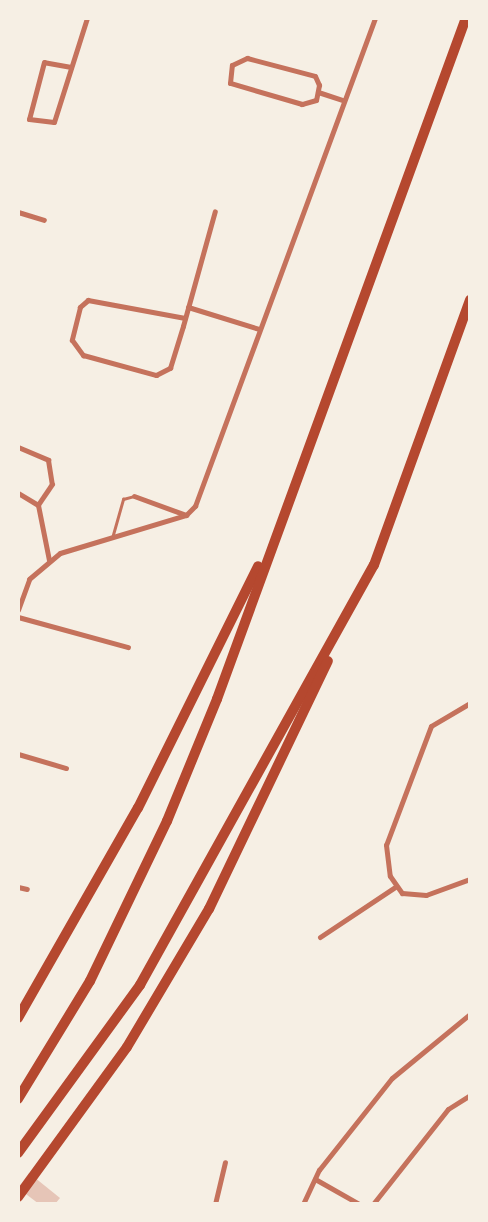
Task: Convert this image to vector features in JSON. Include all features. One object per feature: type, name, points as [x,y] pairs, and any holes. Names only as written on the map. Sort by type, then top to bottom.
[{"type":"highway","points":[[18,1099],[90,981],[167,821],[279,526],[465,18]]},
{"type":"highway","points":[[18,1197],[128,1047],[209,909],[374,565],[470,300]]},
{"type":"highway","points":[[18,1018],[138,808],[279,526]]},
{"type":"highway","points":[[18,1154],[140,986],[374,565]]},
{"type":"street","points":[[71,67],[44,62],[28,117],[54,122],[87,18]]},
{"type":"street","points":[[18,610],[29,579],[49,560],[186,515],[195,506],[375,18]]},
{"type":"street","points":[[318,92],[316,100],[302,104],[248,90],[228,77],[232,65],[247,58],[308,72],[318,92],[343,100]]},
{"type":"street","points":[[185,318],[88,300],[80,307],[72,340],[83,355],[163,374],[170,368],[185,318],[215,211]]},
{"type":"street","points":[[18,212],[44,220]]},
{"type":"street","points":[[188,307],[259,329]]},
{"type":"street","points":[[18,447],[40,454],[51,469],[52,484],[38,505],[49,560]]},
{"type":"street","points":[[18,493],[38,505]]},
{"type":"street","points":[[134,496],[186,515]]},
{"type":"street","points":[[18,617],[128,647]]},
{"type":"street","points":[[395,887],[387,836],[421,742],[450,711],[470,703]]},
{"type":"street","points":[[18,754],[66,768]]},
{"type":"street","points":[[320,937],[395,887],[426,895],[470,879]]},
{"type":"street","points":[[18,887],[27,889]]},
{"type":"street","points":[[303,1204],[315,1179],[392,1078],[470,1014]]},
{"type":"street","points":[[373,1204],[448,1109],[470,1095]]},
{"type":"street","points":[[216,1204],[225,1162]]},
{"type":"street","points":[[315,1179],[359,1204]]},
{"type":"lane","points":[[112,539],[123,499],[134,496]]},
{"type":"building","points":[[29,1173],[60,1198],[55,1204],[39,1204],[18,1188]]}]
